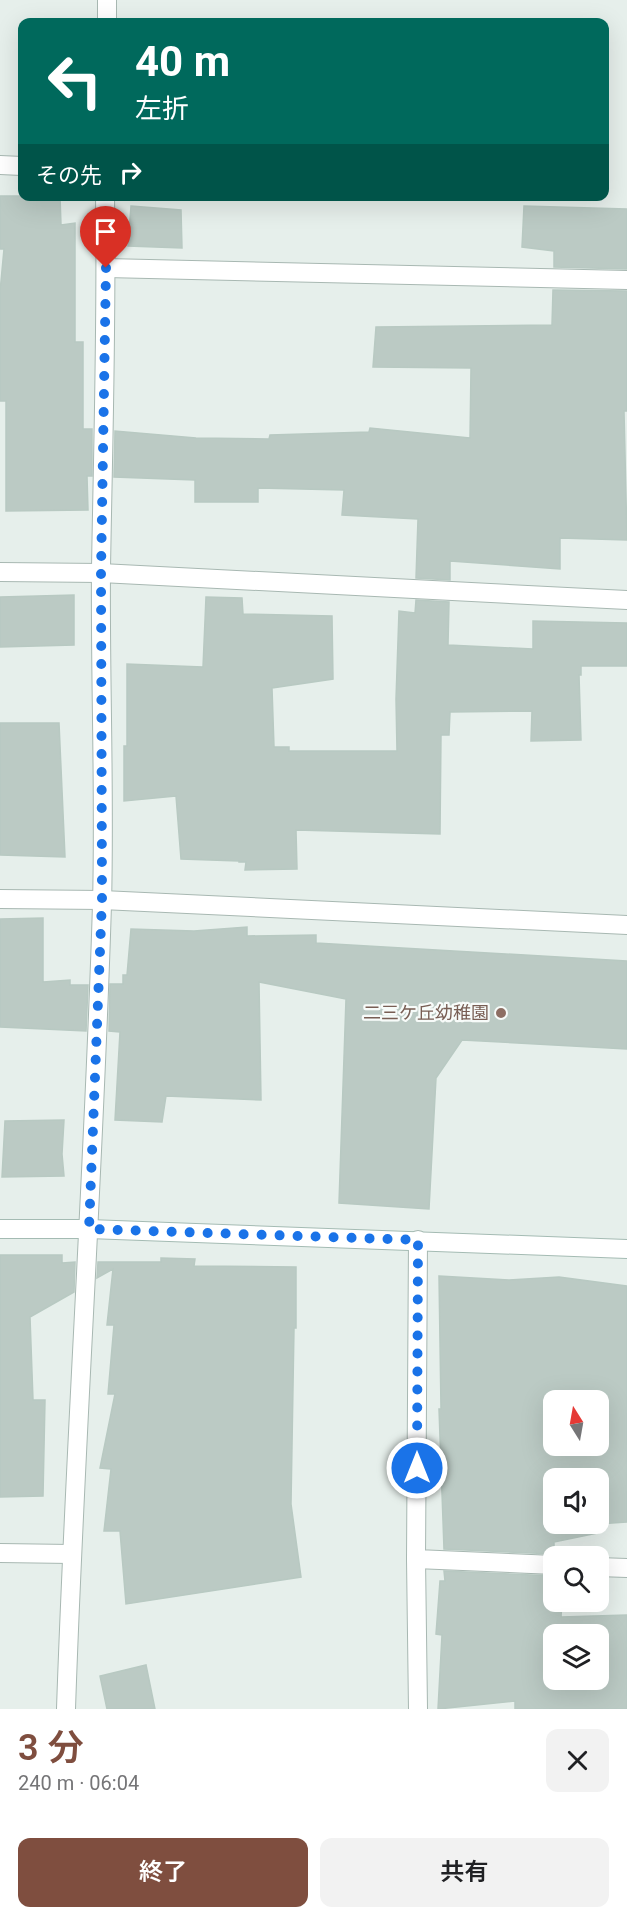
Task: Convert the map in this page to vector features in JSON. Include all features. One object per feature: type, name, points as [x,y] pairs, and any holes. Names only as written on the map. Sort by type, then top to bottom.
[{"type":"street","points":[[106,18],[107,0]]},
{"type":"street","points":[[0,165],[18,165]]},
{"type":"street","points":[[66,1709],[71,1554],[89,1229],[102,900],[101,573],[105,201]]},
{"type":"street","points":[[106,268],[627,280]]},
{"type":"street","points":[[0,572],[101,573],[627,600]]},
{"type":"street","points":[[0,899],[102,900],[627,925]]},
{"type":"street","points":[[0,1229],[89,1229],[627,1249]]},
{"type":"street","points":[[418,1240],[416,1559],[418,1709]]},
{"type":"street","points":[[0,1553],[71,1554]]},
{"type":"street","points":[[416,1559],[543,1565]]},
{"type":"street","points":[[609,1567],[627,1568]]},
{"type":"building","points":[[0,196],[18,196],[18,201],[60,201],[61,225],[75,223],[75,342],[83,342],[83,429],[92,429],[92,476],[87,476],[88,510],[6,511],[6,401],[0,401],[0,292],[4,249],[0,249]]},
{"type":"building","points":[[131,206],[181,210],[182,248],[128,246]]},
{"type":"building","points":[[524,206],[627,209],[627,269],[554,267],[554,251],[522,247]]},
{"type":"building","points":[[553,290],[627,291],[627,411],[624,411],[627,540],[560,538],[560,569],[450,561],[450,580],[416,578],[418,519],[342,515],[344,490],[258,488],[258,502],[195,502],[195,480],[114,477],[115,431],[196,438],[269,439],[270,435],[369,432],[370,428],[470,438],[471,368],[373,367],[376,327],[552,325]]},
{"type":"building","points":[[74,595],[74,645],[0,647],[0,597]]},
{"type":"building","points":[[206,597],[242,598],[243,614],[332,616],[333,679],[272,688],[274,747],[289,747],[289,751],[397,751],[399,611],[415,613],[416,600],[449,602],[448,645],[533,649],[533,621],[627,623],[627,666],[581,666],[581,675],[579,675],[581,740],[531,741],[532,711],[450,712],[449,735],[441,735],[440,834],[296,830],[297,869],[245,870],[246,862],[181,859],[176,796],[124,801],[127,664],[203,667]]},
{"type":"building","points":[[0,723],[59,723],[65,857],[0,855]]},
{"type":"building","points":[[43,918],[43,982],[70,980],[70,985],[88,985],[86,1031],[0,1027],[0,919]]},
{"type":"building","points":[[247,927],[247,936],[316,935],[316,943],[627,961],[627,1049],[462,1040],[436,1078],[429,1209],[339,1203],[346,999],[259,982],[261,1100],[166,1096],[162,1122],[115,1120],[120,1032],[109,1031],[110,984],[123,984],[123,975],[127,975],[131,929],[194,931]]},
{"type":"building","points":[[64,1120],[62,1154],[64,1176],[2,1177],[5,1121]]},
{"type":"building","points":[[0,1255],[62,1255],[62,1263],[75,1262],[74,1292],[30,1317],[33,1400],[45,1400],[43,1496],[0,1497]]},
{"type":"building","points":[[161,1258],[195,1259],[194,1266],[296,1267],[291,1504],[301,1577],[126,1604],[120,1531],[104,1531],[111,1469],[100,1468],[115,1394],[108,1394],[114,1325],[107,1325],[113,1269],[97,1278],[98,1262],[161,1262]]},
{"type":"building","points":[[439,1276],[509,1280],[559,1277],[627,1286],[627,1522],[609,1523],[609,1468],[543,1468],[543,1534],[593,1534],[554,1542],[554,1546],[543,1546],[543,1554],[444,1549],[439,1409],[441,1409]]},
{"type":"building","points":[[444,1571],[543,1576],[543,1612],[561,1612],[561,1617],[627,1615],[627,1709],[515,1709],[515,1701],[438,1709],[442,1635],[436,1634],[440,1581],[445,1581]]},
{"type":"building","points":[[146,1665],[155,1709],[107,1709],[100,1676]]},
{"type":"place","name":"二三ケ丘幼稚園","points":[[501,1013]]},
{"type":"route","points":[[106,268],[101,573],[102,900],[89,1229],[418,1240],[417,1468]]}]
